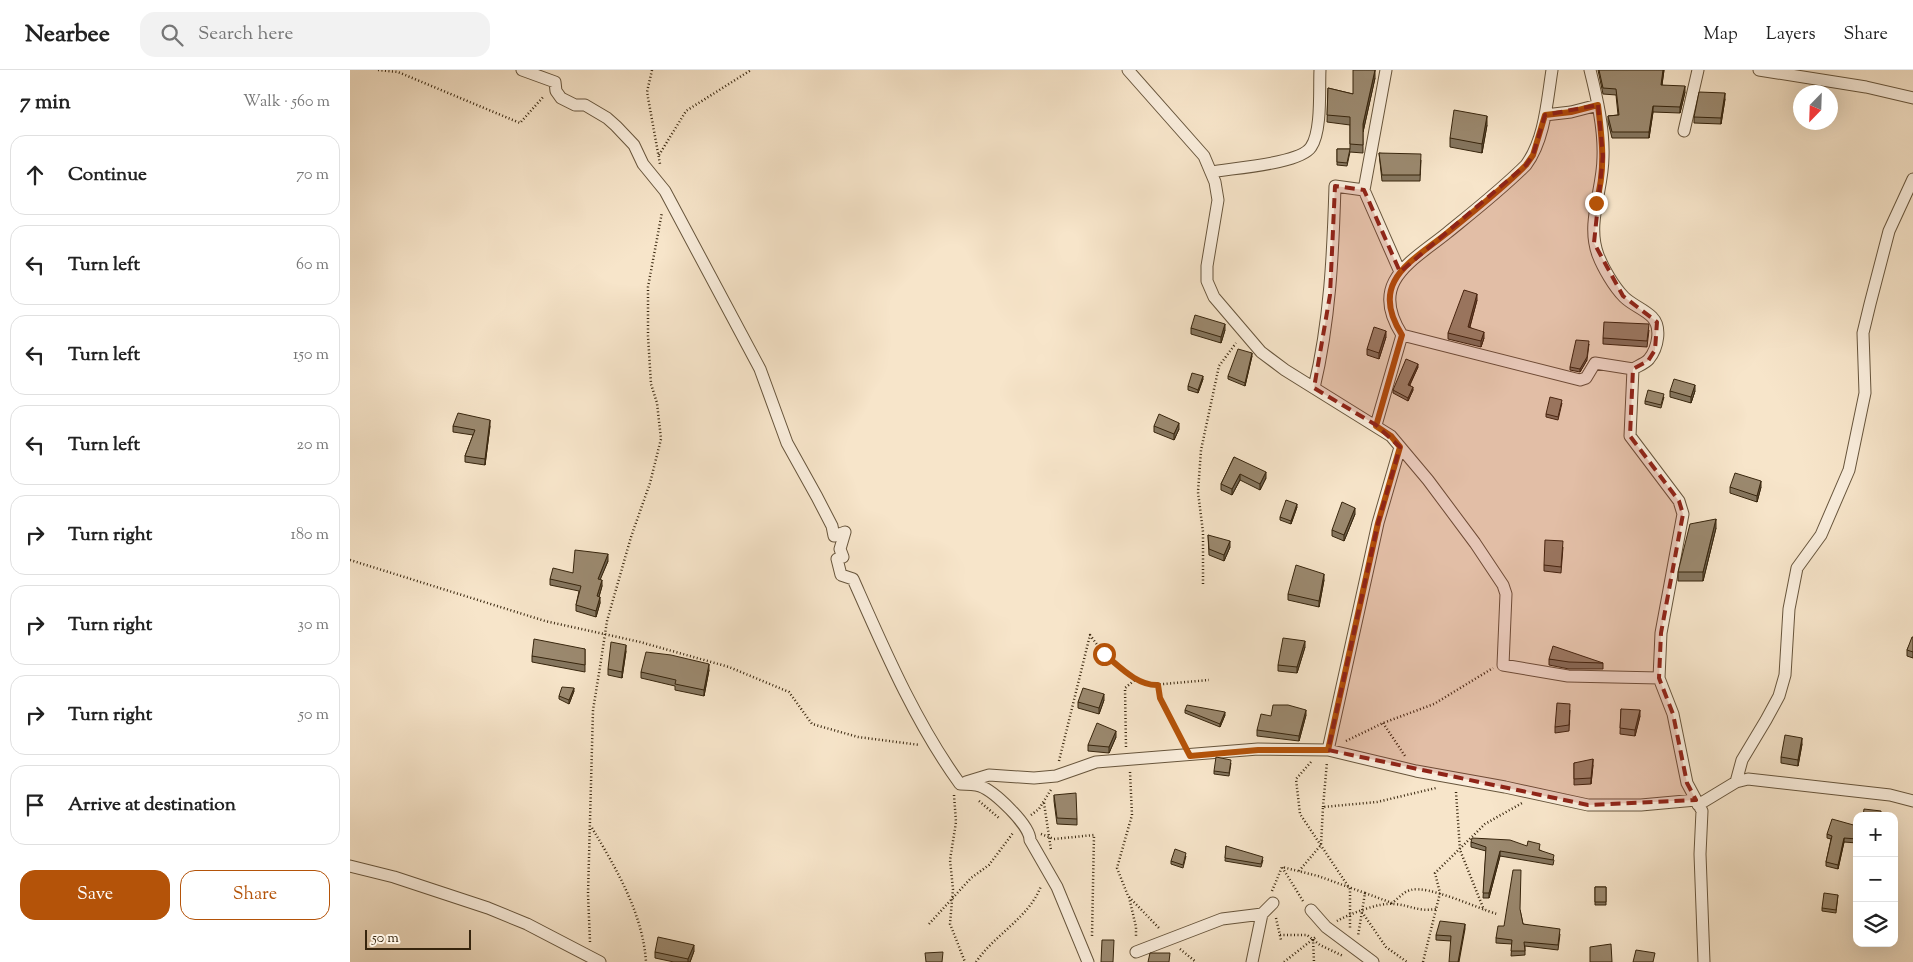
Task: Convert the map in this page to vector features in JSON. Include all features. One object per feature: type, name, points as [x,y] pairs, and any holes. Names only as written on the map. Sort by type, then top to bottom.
[{"type":"street","points":[[522,70],[556,82],[556,91],[561,98],[574,105],[586,105],[607,118],[634,145],[643,164],[664,191],[760,369],[787,443],[821,504],[832,526],[834,536],[845,532],[840,549],[843,557],[837,559],[841,575],[853,580],[900,681],[957,788]]},
{"type":"street","points":[[1128,70],[1204,156],[1211,172],[1218,200],[1207,266],[1207,281],[1214,297],[1243,333],[1267,356],[1391,436],[1400,447],[1475,543],[1502,585],[1506,594],[1503,665],[1568,676],[1659,678]]},
{"type":"street","points":[[1211,172],[1292,158],[1310,148],[1316,134],[1320,70]]},
{"type":"street","points":[[1386,70],[1364,190],[1400,272]]},
{"type":"street","points":[[1552,70],[1545,115],[1533,155],[1526,165],[1445,235],[1417,254],[1400,272],[1391,291],[1389,302],[1392,320],[1402,335],[1580,380],[1586,378],[1595,363],[1633,368],[1648,361],[1655,350],[1658,333],[1657,322],[1623,296],[1599,256],[1594,243],[1596,203],[1601,187],[1603,156],[1598,105],[1590,70]]},
{"type":"street","points":[[1684,131],[1698,70]]},
{"type":"street","points":[[1759,70],[1866,87],[1913,98]]},
{"type":"street","points":[[1545,115],[1571,112],[1598,105]]},
{"type":"street","points":[[1736,782],[1742,760],[1779,696],[1785,675],[1789,609],[1797,568],[1821,535],[1849,470],[1865,393],[1863,333],[1888,231],[1913,179]]},
{"type":"street","points":[[1314,388],[1324,347],[1330,295],[1335,186],[1364,190]]},
{"type":"street","points":[[1376,426],[1402,335]]},
{"type":"street","points":[[1633,368],[1630,436],[1679,501],[1683,514],[1661,633],[1659,678],[1673,714],[1687,783],[1702,811],[1700,854],[1704,962]]},
{"type":"street","points":[[1328,750],[1378,523],[1400,447]]},
{"type":"street","points":[[957,788],[989,775],[1034,778],[1056,776],[1096,762],[1258,750],[1328,750],[1416,771],[1588,805],[1697,802],[1736,782],[1748,779],[1890,795],[1913,801]]},
{"type":"street","points":[[957,788],[980,786],[1011,810],[1023,826],[1057,887],[1088,962]]},
{"type":"street","points":[[350,866],[394,877],[488,908],[528,924],[595,961]]},
{"type":"street","points":[[1252,962],[1262,914],[1273,903]]},
{"type":"street","points":[[1311,910],[1326,926],[1373,962]]},
{"type":"street","points":[[1136,952],[1222,919],[1262,914]]},
{"type":"path","points":[[378,70],[398,72],[520,123],[556,82]]},
{"type":"path","points":[[652,70],[647,92],[658,156],[686,111],[751,70]]},
{"type":"path","points":[[595,961],[588,894],[593,710],[604,634],[631,537],[650,483],[661,439],[657,403],[651,384],[648,287],[656,253],[664,191]]},
{"type":"path","points":[[1203,584],[1202,532],[1198,492],[1201,450],[1219,366],[1243,333]]},
{"type":"path","points":[[350,560],[545,621],[604,634],[729,667],[789,692],[812,724],[858,737],[922,745]]},
{"type":"path","points":[[929,924],[971,878],[989,865],[1039,810],[1049,795],[1056,776],[1090,635],[1104,654],[1136,679],[1152,685],[1209,680]]},
{"type":"path","points":[[1353,946],[1350,889],[1300,814],[1296,780],[1310,762],[1328,750],[1382,723],[1434,704],[1496,666],[1503,665]]},
{"type":"path","points":[[1136,679],[1125,688],[1124,741],[1128,761],[1132,815],[1116,868],[1128,896],[1136,927],[1136,952]]},
{"type":"path","points":[[1158,685],[1160,698],[1190,756]]},
{"type":"path","points":[[1382,723],[1416,771]]},
{"type":"path","points":[[1299,871],[1321,845],[1328,750]]},
{"type":"path","points":[[1323,807],[1377,802],[1438,787]]},
{"type":"path","points":[[1456,787],[1460,850],[1484,910]]},
{"type":"path","points":[[957,788],[956,822],[950,860],[952,900],[950,924],[965,962]]},
{"type":"path","points":[[1423,962],[1440,893],[1435,873],[1485,824],[1538,794]]},
{"type":"path","points":[[976,962],[985,950],[1036,900],[1047,871],[1051,850],[1044,802]]},
{"type":"path","points":[[1023,826],[1054,839],[1094,835],[1092,942]]},
{"type":"path","points":[[591,828],[618,872],[636,919],[646,962]]},
{"type":"path","points":[[1311,910],[1282,867],[1318,876],[1392,903],[1422,911],[1436,909]]},
{"type":"path","points":[[1284,962],[1326,926],[1350,913],[1392,903],[1409,890],[1419,889],[1440,893],[1496,914]]},
{"type":"path","points":[[1279,935],[1307,935],[1336,955],[1349,957],[1365,893]]},
{"type":"path","points":[[1128,896],[1169,938],[1196,962]]},
{"type":"path","points":[[1362,911],[1386,947],[1407,962]]},
{"type":"path","points":[[1313,939],[1314,962]]},
{"type":"highlighted area","points":[[1598,105],[1603,156],[1594,243],[1623,296],[1657,322],[1655,350],[1648,361],[1633,369],[1630,436],[1679,501],[1683,514],[1661,633],[1659,678],[1673,714],[1687,783],[1696,800],[1588,805],[1328,750],[1378,523],[1400,447],[1376,425],[1314,388],[1330,295],[1335,186],[1364,190],[1400,272],[1526,165],[1533,155],[1545,115]]},
{"type":"building","points":[[1353,70],[1375,70],[1363,124],[1363,145],[1350,144],[1350,117],[1327,115],[1328,88],[1353,94]]},
{"type":"building","points":[[1599,70],[1663,70],[1661,85],[1685,86],[1680,107],[1653,106],[1649,132],[1612,132],[1608,116],[1619,115],[1616,89],[1603,88]]},
{"type":"building","points":[[1699,92],[1725,93],[1721,118],[1694,117]]},
{"type":"building","points":[[1454,110],[1487,116],[1482,144],[1450,138]]},
{"type":"building","points":[[1337,149],[1350,149],[1347,163],[1337,162]]},
{"type":"building","points":[[1379,153],[1421,154],[1420,175],[1382,175]]},
{"type":"building","points":[[1464,290],[1477,294],[1468,327],[1484,332],[1481,341],[1448,333]]},
{"type":"building","points":[[1195,315],[1225,324],[1221,337],[1191,328]]},
{"type":"building","points":[[1604,322],[1649,324],[1647,341],[1603,338]]},
{"type":"building","points":[[1374,327],[1386,331],[1379,353],[1367,349]]},
{"type":"building","points":[[1576,340],[1589,341],[1587,357],[1580,369],[1570,367]]},
{"type":"building","points":[[1238,349],[1252,353],[1245,383],[1228,376]]},
{"type":"building","points":[[1406,359],[1418,364],[1408,385],[1413,387],[1408,398],[1393,390]]},
{"type":"building","points":[[1192,373],[1203,376],[1198,390],[1188,386]]},
{"type":"building","points":[[1674,379],[1695,385],[1691,397],[1670,391]]},
{"type":"building","points":[[1648,390],[1664,394],[1661,405],[1645,401]]},
{"type":"building","points":[[1550,397],[1562,400],[1558,417],[1546,414]]},
{"type":"building","points":[[458,413],[490,420],[485,459],[465,456],[475,430],[453,426]]},
{"type":"building","points":[[1159,414],[1179,423],[1174,434],[1154,426]]},
{"type":"building","points":[[1234,457],[1266,472],[1260,484],[1240,474],[1232,489],[1221,484]]},
{"type":"building","points":[[1735,473],[1761,481],[1757,496],[1730,487]]},
{"type":"building","points":[[1286,500],[1297,504],[1291,521],[1280,517]]},
{"type":"building","points":[[1342,502],[1355,508],[1344,535],[1332,530]]},
{"type":"building","points":[[1716,519],[1703,572],[1678,572],[1690,524]]},
{"type":"building","points":[[1208,535],[1230,541],[1224,555],[1209,549]]},
{"type":"building","points":[[1545,540],[1563,541],[1561,567],[1544,565]]},
{"type":"building","points":[[575,550],[608,554],[598,579],[602,580],[597,596],[600,597],[596,611],[576,605],[581,586],[550,579],[553,568],[573,573]]},
{"type":"building","points":[[1296,565],[1324,574],[1319,601],[1288,594]]},
{"type":"building","points":[[1913,637],[1913,652],[1907,650]]},
{"type":"building","points":[[1283,638],[1305,641],[1297,667],[1278,665]]},
{"type":"building","points":[[534,639],[585,649],[585,665],[532,656]]},
{"type":"building","points":[[611,642],[626,645],[622,672],[608,669]]},
{"type":"building","points":[[1553,646],[1603,663],[1569,662],[1549,659]]},
{"type":"building","points":[[646,652],[671,655],[709,664],[704,690],[675,684],[676,680],[641,672]]},
{"type":"building","points":[[562,687],[574,688],[569,700],[559,696]]},
{"type":"building","points":[[1083,688],[1104,694],[1099,708],[1078,702]]},
{"type":"building","points":[[1557,703],[1570,704],[1569,725],[1555,727]]},
{"type":"building","points":[[1187,705],[1225,712],[1220,724],[1185,710]]},
{"type":"building","points":[[1273,705],[1288,705],[1306,710],[1299,736],[1257,730],[1261,714],[1271,716]]},
{"type":"building","points":[[1621,709],[1640,710],[1635,730],[1620,728]]},
{"type":"building","points":[[1097,723],[1116,731],[1109,747],[1088,745]]},
{"type":"building","points":[[1785,735],[1802,738],[1798,760],[1781,757]]},
{"type":"building","points":[[1216,757],[1231,760],[1229,773],[1214,771]]},
{"type":"building","points":[[1593,759],[1591,778],[1574,779],[1574,763]]},
{"type":"building","points":[[1076,793],[1077,819],[1057,818],[1054,795]]},
{"type":"building","points":[[1864,809],[1881,811],[1881,812],[1864,812]]},
{"type":"building","points":[[1832,819],[1853,825],[1853,839],[1844,838],[1838,865],[1826,862],[1832,836],[1827,834]]},
{"type":"building","points":[[1472,838],[1510,840],[1527,846],[1528,841],[1540,844],[1539,850],[1554,855],[1553,860],[1500,851],[1489,893],[1483,893],[1486,847],[1471,842]]},
{"type":"building","points":[[1226,846],[1263,857],[1261,864],[1225,858]]},
{"type":"building","points":[[1175,849],[1186,853],[1183,865],[1171,861]]},
{"type":"building","points":[[1513,870],[1521,870],[1520,909],[1523,924],[1560,929],[1558,945],[1524,942],[1525,951],[1511,951],[1512,940],[1496,938],[1498,926],[1504,926]]},
{"type":"building","points":[[1595,887],[1606,887],[1606,902],[1595,902]]},
{"type":"building","points":[[1824,893],[1838,895],[1836,910],[1822,908]]},
{"type":"building","points":[[1440,921],[1465,924],[1458,962],[1449,962],[1451,936],[1436,935]]},
{"type":"building","points":[[658,937],[694,945],[688,959],[655,952]]},
{"type":"building","points":[[1102,940],[1114,940],[1113,962],[1101,962]]},
{"type":"building","points":[[1611,944],[1612,962],[1590,962],[1590,947]]},
{"type":"building","points":[[1636,950],[1655,953],[1653,962],[1633,962]]},
{"type":"building","points":[[943,952],[942,962],[926,962],[925,953]]},
{"type":"building","points":[[1150,953],[1170,953],[1169,962],[1148,962]]},
{"type":"route","points":[[1104,654],[1136,679],[1152,685],[1158,685],[1160,698],[1190,756],[1258,750],[1328,750],[1378,523],[1400,447],[1391,436],[1376,426],[1402,335],[1392,320],[1389,302],[1391,291],[1400,272],[1417,254],[1445,235],[1526,165],[1533,155],[1545,115],[1571,112],[1598,105],[1603,156],[1601,187],[1596,203]]}]
